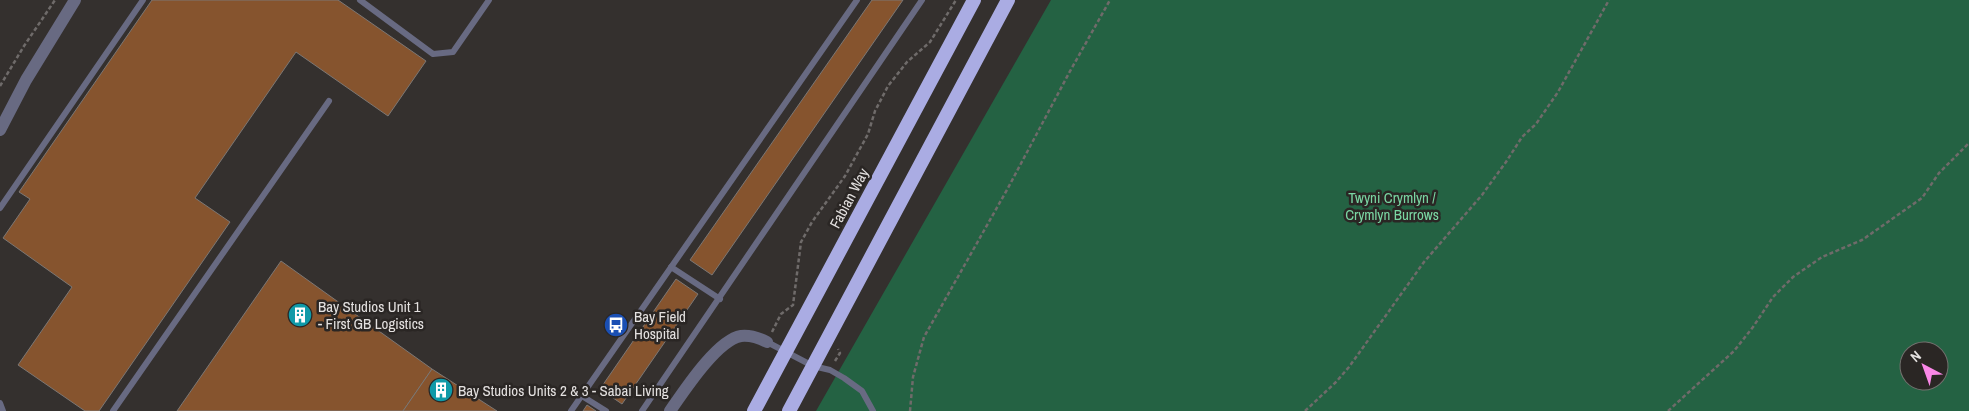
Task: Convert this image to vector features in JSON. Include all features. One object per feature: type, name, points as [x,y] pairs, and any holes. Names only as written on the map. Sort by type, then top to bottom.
[{"type":"highway","name":"Fabian Way","points":[[754,411],[974,0]]},
{"type":"highway","points":[[790,411],[1008,0]]},
{"type":"street","points":[[0,130],[26,80],[75,0]]},
{"type":"street","points":[[670,411],[709,359],[726,344],[739,336],[760,338],[767,342]]},
{"type":"lane","points":[[0,208],[143,0]]},
{"type":"lane","points":[[360,0],[433,54],[453,52],[489,0]]},
{"type":"lane","points":[[572,411],[857,0]]},
{"type":"lane","points":[[642,411],[922,0]]},
{"type":"lane","points":[[112,411],[329,101]]},
{"type":"lane","points":[[671,267],[720,299]]},
{"type":"lane","points":[[767,342],[813,366],[830,370],[844,378],[862,391],[873,411]]},
{"type":"lane","points":[[582,396],[606,411]]},
{"type":"lane","points":[[0,403],[3,411]]},
{"type":"path","points":[[0,86],[54,0]]},
{"type":"path","points":[[767,342],[782,314],[793,305],[801,242],[812,222],[850,167],[868,134],[875,111],[888,86],[907,62],[930,42],[956,0]]},
{"type":"path","points":[[910,411],[913,377],[924,337],[1008,188],[1110,0]]},
{"type":"path","points":[[1305,411],[1349,367],[1424,262],[1482,194],[1522,137],[1536,124],[1558,92],[1609,0]]},
{"type":"path","points":[[1668,411],[1734,351],[1773,296],[1793,278],[1822,257],[1862,240],[1922,198],[1940,172],[1969,143]]},
{"type":"green space","name":"Twyni Crymlyn / Crymlyn Burrows","points":[[1051,0],[1969,0],[1969,411],[816,411]]},
{"type":"building","points":[[152,0],[338,0],[426,61],[388,116],[296,52],[195,198],[230,222],[99,411],[85,411],[18,365],[72,287],[3,238],[30,199],[19,192]]},
{"type":"building","points":[[872,0],[903,0],[712,275],[690,260]]},
{"type":"building","name":"Bay Studios Unit 1 - First GB Logistics","points":[[281,261],[432,369],[403,411],[177,411]]},
{"type":"building","points":[[676,279],[698,294],[622,404],[600,389]]},
{"type":"building","name":"Bay Studios Units 2 & 3 - Sabai Living","points":[[432,369],[497,411],[403,411]]},
{"type":"building","points":[[587,405],[596,411],[583,411]]},
{"type":"place","name":"Bay Studios Unit 1 - First GB Logistics","points":[[300,315]]},
{"type":"place","name":"Bay Field Hospital","points":[[616,325]]},
{"type":"place","name":"Bay Studios Units 2 & 3 - Sabai Living","points":[[441,390]]}]
